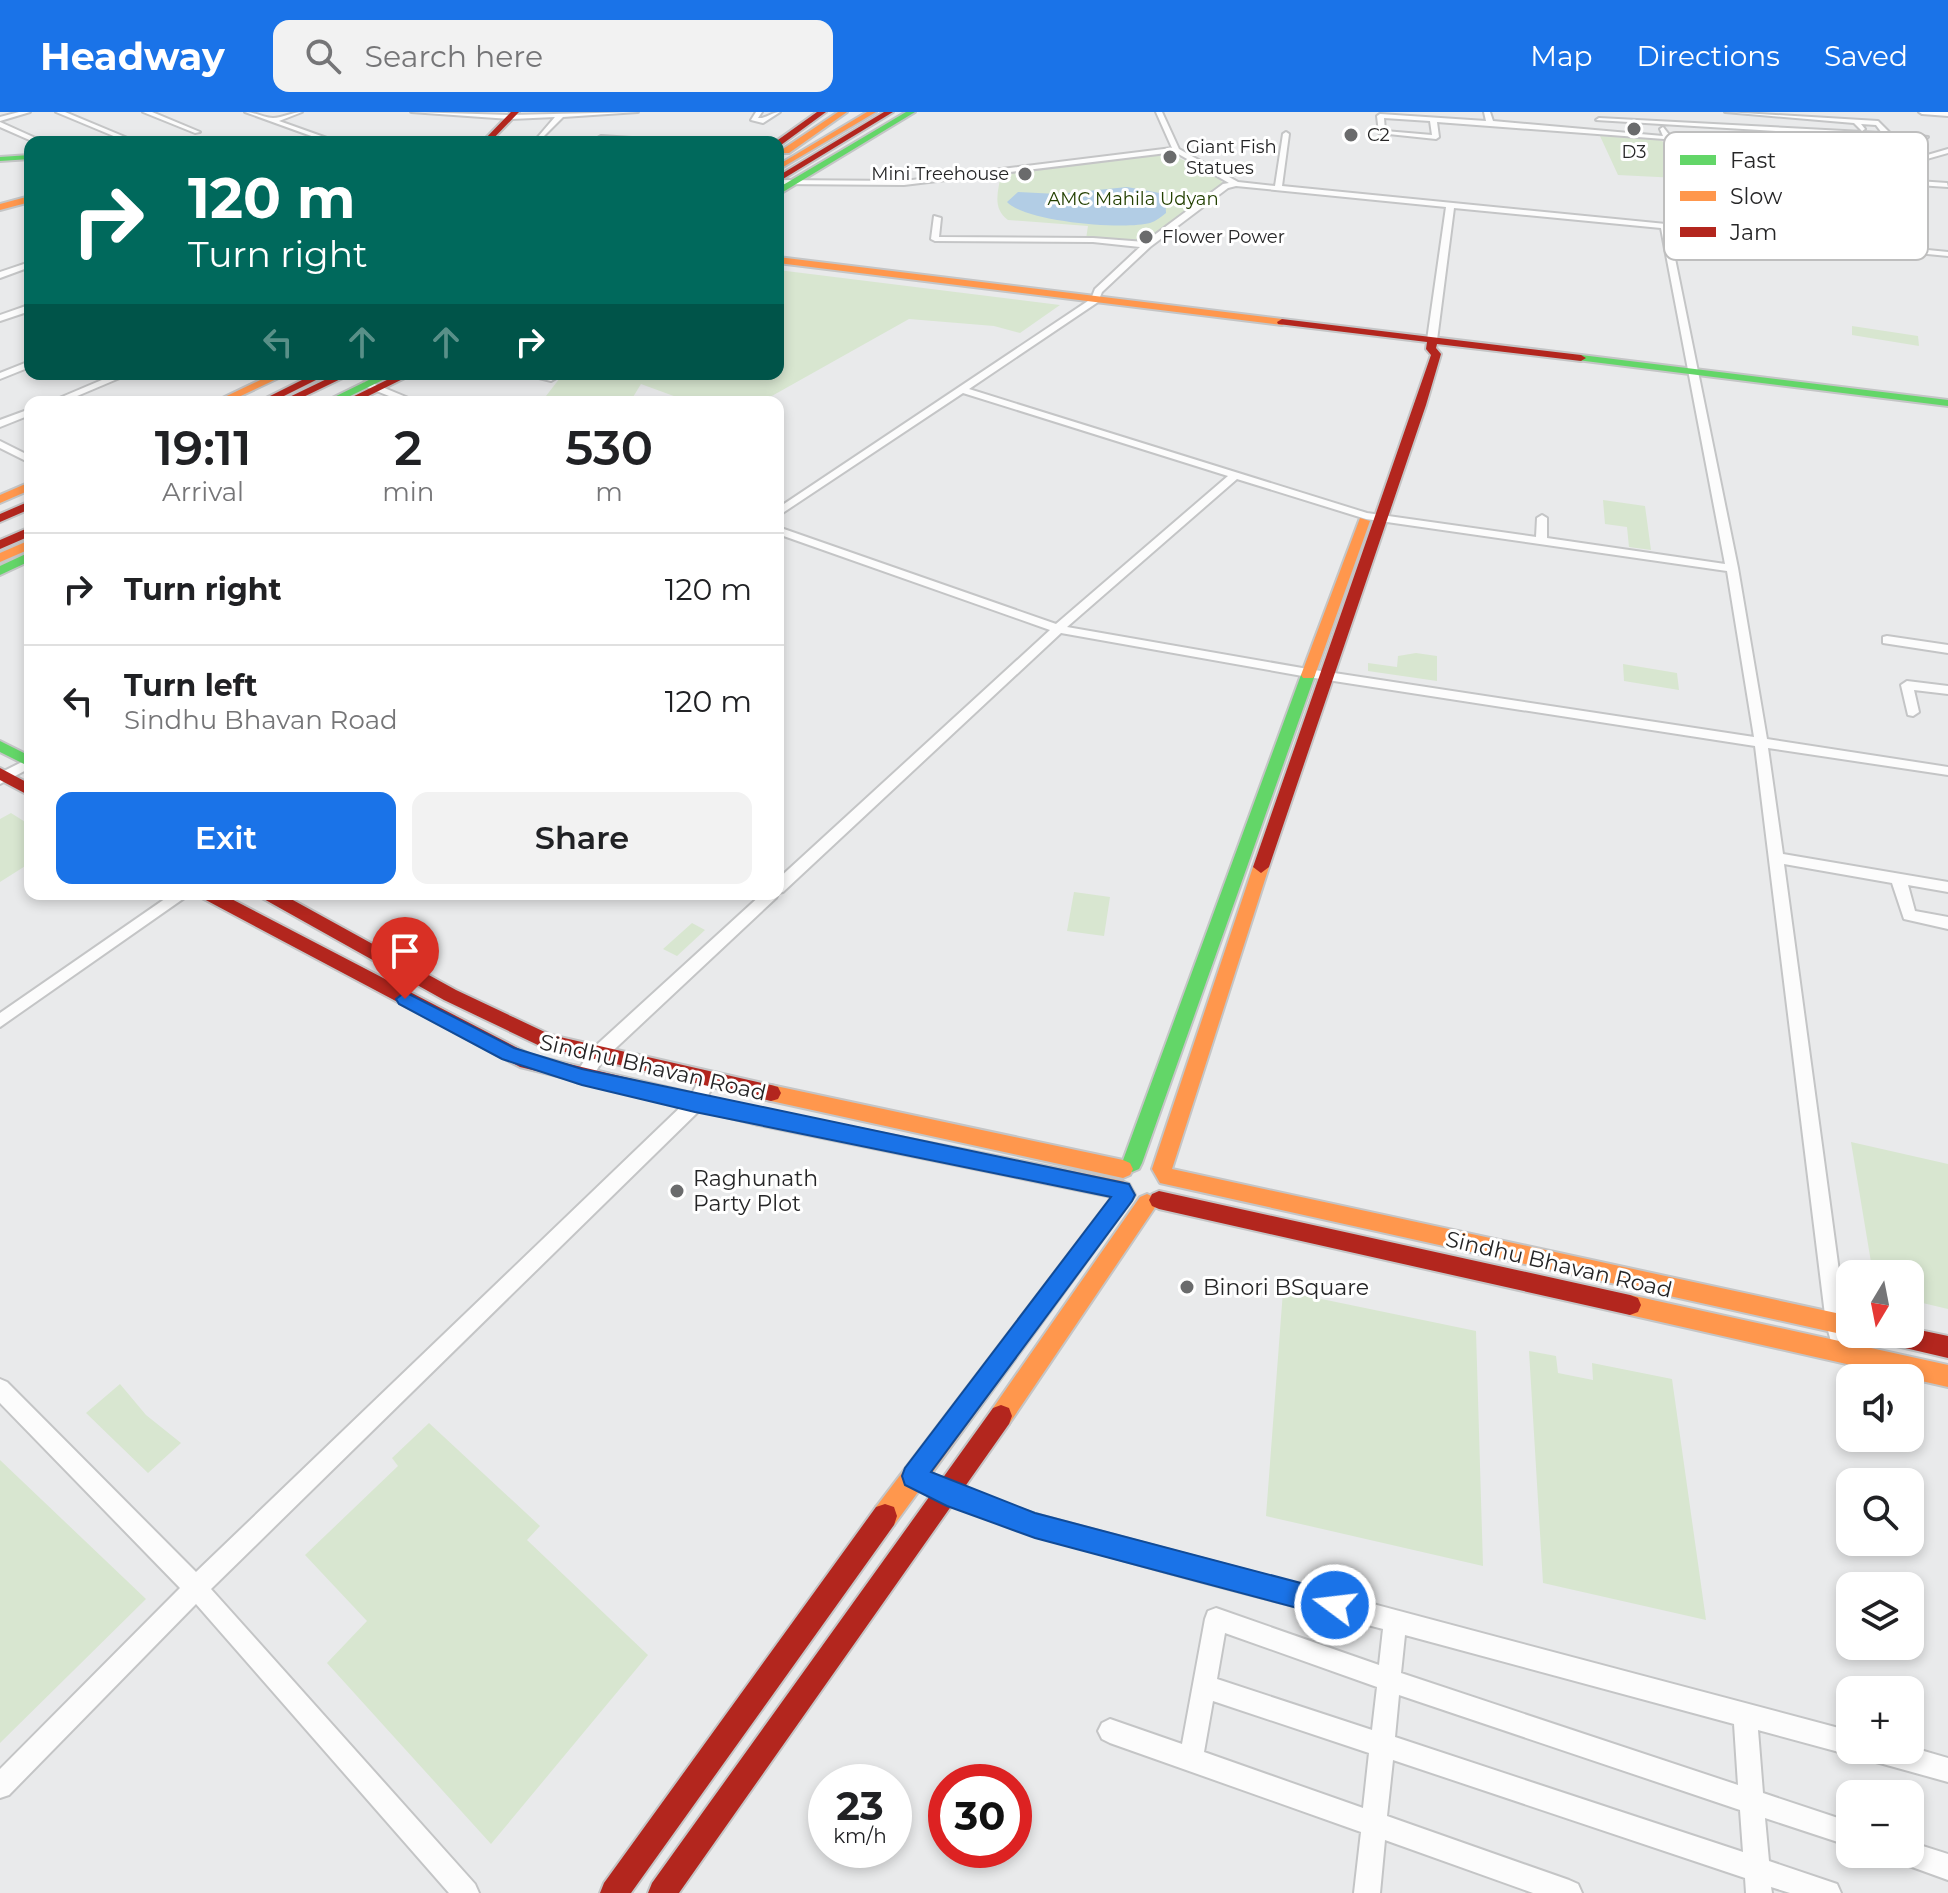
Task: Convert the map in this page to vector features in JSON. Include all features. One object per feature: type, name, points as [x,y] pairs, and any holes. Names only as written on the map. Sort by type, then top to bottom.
[{"type":"main road","points":[[784,165],[843,112]]},
{"type":"main road","points":[[784,165],[828,125],[857,112]]},
{"type":"main road","points":[[828,125],[872,112]]},
{"type":"main road","points":[[784,166],[889,112]]},
{"type":"main road","points":[[784,166],[911,112]]},
{"type":"main road","points":[[492,136],[513,114]]},
{"type":"main road","points":[[0,158],[24,156]]},
{"type":"main road","points":[[0,206],[24,200]]},
{"type":"main road","points":[[784,264],[1432,349],[1692,373]]},
{"type":"main road","points":[[662,1893],[1153,1201],[1168,1189],[1164,1173],[1328,676],[1423,352],[1432,349],[1478,350],[1948,405]]},
{"type":"main road","points":[[232,396],[268,380]]},
{"type":"main road","points":[[276,396],[310,380]]},
{"type":"main road","points":[[297,396],[333,380]]},
{"type":"main road","points":[[328,396],[376,380]]},
{"type":"main road","points":[[342,396],[376,380]]},
{"type":"main road","points":[[355,396],[376,380]]},
{"type":"main road","points":[[0,499],[24,489]]},
{"type":"main road","points":[[0,518],[24,508]]},
{"type":"main road","points":[[1123,1193],[1119,1178],[1127,1166],[1308,673],[1373,517]]},
{"type":"main road","points":[[0,531],[24,520]]},
{"type":"main road","points":[[0,545],[24,534]]},
{"type":"main road","points":[[0,558],[24,547]]},
{"type":"main road","points":[[0,571],[24,559]]},
{"type":"main road","points":[[0,746],[24,759]]},
{"type":"main road","points":[[2,776],[24,788]]},
{"type":"main road","name":"Sindhu Bhavan Road","points":[[219,900],[527,1062],[695,1104],[1123,1193]]},
{"type":"main road","name":"Sindhu Bhavan Road","points":[[279,900],[450,995],[547,1041],[708,1080],[1127,1166]]},
{"type":"main road","points":[[1127,1166],[1147,1161],[1164,1173]]},
{"type":"main road","name":"Sindhu Bhavan Road","points":[[1164,1173],[1836,1322]]},
{"type":"main road","points":[[1123,1193],[1153,1201]]},
{"type":"main road","points":[[614,1893],[914,1476],[1123,1193]]},
{"type":"main road","name":"Sindhu Bhavan Road","points":[[1153,1201],[1948,1376]]},
{"type":"main road","points":[[1924,1342],[1948,1347]]},
{"type":"street","points":[[0,122],[27,112]]},
{"type":"street","points":[[59,112],[119,136]]},
{"type":"street","points":[[146,112],[197,132]]},
{"type":"street","points":[[248,112],[317,136]]},
{"type":"street","points":[[271,121],[299,112]]},
{"type":"street","points":[[414,112],[560,116],[635,112]]},
{"type":"street","points":[[759,112],[754,120],[770,120],[777,112]]},
{"type":"street","points":[[1159,112],[1176,150],[1236,184]]},
{"type":"street","points":[[1487,112],[1490,123]]},
{"type":"street","points":[[1655,112],[1665,132]]},
{"type":"street","points":[[1728,112],[1878,123],[1886,132]]},
{"type":"street","points":[[1922,112],[1948,114]]},
{"type":"street","points":[[1750,113],[1760,128]]},
{"type":"street","points":[[1800,115],[1811,131]]},
{"type":"street","points":[[542,136],[560,116]]},
{"type":"street","points":[[1433,119],[1436,137],[1382,133],[1380,116],[1420,118],[1490,123],[1664,138]]},
{"type":"street","points":[[1597,116],[1605,134]]},
{"type":"street","points":[[1597,116],[1660,123],[1718,123],[1829,132]]},
{"type":"street","points":[[1856,121],[1864,132]]},
{"type":"street","points":[[0,122],[28,136]]},
{"type":"street","points":[[1278,189],[1286,134]]},
{"type":"street","points":[[784,167],[904,183],[1176,150]]},
{"type":"street","points":[[1928,159],[1948,151]]},
{"type":"street","points":[[1928,162],[1933,168]]},
{"type":"street","points":[[1940,177],[1947,186]]},
{"type":"street","points":[[784,509],[1091,302],[1098,291],[1147,245],[1226,186],[1236,184],[1664,227]]},
{"type":"street","points":[[1432,349],[1450,207]]},
{"type":"street","points":[[937,218],[935,239],[1093,240],[1147,245]]},
{"type":"street","points":[[1928,252],[1948,254]]},
{"type":"street","points":[[1671,260],[1732,568],[1761,742],[1836,1275]]},
{"type":"street","points":[[0,275],[24,266]]},
{"type":"street","points":[[0,318],[24,310]]},
{"type":"street","points":[[0,376],[24,366]]},
{"type":"street","points":[[70,396],[109,380]]},
{"type":"street","points":[[376,380],[403,396]]},
{"type":"street","points":[[962,390],[1373,517],[1541,537],[1732,568]]},
{"type":"street","points":[[0,424],[24,414]]},
{"type":"street","points":[[0,444],[24,457]]},
{"type":"street","points":[[784,882],[1058,629],[1234,476]]},
{"type":"street","points":[[1541,537],[1542,518]]},
{"type":"street","points":[[784,532],[1058,629],[1308,673],[1948,771]]},
{"type":"street","points":[[1541,537],[1574,537]]},
{"type":"street","points":[[1887,640],[1948,649]]},
{"type":"street","points":[[1913,712],[1907,685],[1948,690]]},
{"type":"street","points":[[2,776],[24,765]]},
{"type":"street","points":[[1776,858],[1948,887]]},
{"type":"street","points":[[1898,878],[1909,915],[1948,923]]},
{"type":"street","points":[[0,1021],[174,900]]},
{"type":"street","points":[[582,1077],[597,1055],[765,900]]},
{"type":"street","points":[[0,1786],[196,1588],[695,1104],[708,1080]]},
{"type":"street","points":[[1843,1348],[1843,1353]]},
{"type":"street","points":[[0,1389],[196,1588],[466,1893]]},
{"type":"street","points":[[914,1476],[947,1494],[1035,1525],[1836,1739]]},
{"type":"street","points":[[1191,1761],[1216,1619],[1836,1829]]},
{"type":"street","points":[[1367,1893],[1395,1621]]},
{"type":"street","points":[[1204,1686],[1383,1743],[1758,1880],[1828,1893]]},
{"type":"street","points":[[1745,1714],[1758,1880]]},
{"type":"street","points":[[1110,1731],[1569,1893]]},
{"type":"street","points":[[1924,1763],[1948,1770]]},
{"type":"street","points":[[1924,1859],[1948,1867]]},
{"type":"green space","points":[[1600,136],[1664,142],[1664,177],[1618,175]]},
{"type":"green space","name":"AMC Mahila Udyan","points":[[1166,152],[1219,177],[1223,184],[1146,241],[1086,239],[1088,226],[1008,220],[998,205],[1001,174]]},
{"type":"green space","points":[[784,271],[1060,305],[1020,333],[994,326],[909,319],[772,396],[674,396],[641,384],[634,396],[546,396],[558,380],[784,380]]},
{"type":"green space","points":[[1852,326],[1918,336],[1919,346],[1852,335]]},
{"type":"green space","points":[[1603,500],[1645,506],[1651,550],[1629,547],[1627,527],[1605,524]]},
{"type":"green space","points":[[1416,653],[1437,656],[1437,681],[1368,671],[1368,663],[1397,667],[1398,656]]},
{"type":"green space","points":[[1623,664],[1677,673],[1679,690],[1624,681]]},
{"type":"green space","points":[[11,813],[24,821],[24,867],[0,882],[0,819]]},
{"type":"green space","points":[[1074,892],[1110,897],[1104,936],[1067,931]]},
{"type":"green space","points":[[692,923],[705,930],[677,956],[663,949]]},
{"type":"green space","points":[[1851,1142],[1948,1164],[1948,1309],[1924,1303],[1924,1260],[1871,1260]]},
{"type":"green space","points":[[1283,1291],[1476,1331],[1483,1566],[1266,1516]]},
{"type":"green space","points":[[1529,1351],[1556,1356],[1558,1373],[1593,1380],[1592,1363],[1672,1379],[1706,1620],[1543,1583]]},
{"type":"green space","points":[[120,1384],[146,1415],[181,1443],[148,1473],[86,1413]]},
{"type":"green space","points":[[429,1423],[540,1526],[527,1540],[648,1655],[491,1844],[327,1663],[367,1621],[305,1555],[398,1466],[392,1458]]},
{"type":"green space","points":[[0,1460],[146,1599],[0,1743]]},
{"type":"water","points":[[1127,187],[1165,194],[1166,213],[1150,223],[1098,225],[1034,215],[1007,202],[1018,192],[1058,194]]},
{"type":"traffic: fast","points":[[784,188],[911,112]]},
{"type":"traffic: fast","points":[[0,159],[24,157]]},
{"type":"traffic: fast","points":[[1581,358],[1948,403]]},
{"type":"traffic: fast","points":[[342,396],[377,380]]},
{"type":"traffic: fast","points":[[0,571],[24,559]]},
{"type":"traffic: fast","points":[[1132,1163],[1308,675]]},
{"type":"traffic: fast","points":[[0,746],[24,759]]},
{"type":"traffic: slow","points":[[786,151],[843,112]]},
{"type":"traffic: slow","points":[[784,164],[872,112]]},
{"type":"traffic: slow","points":[[0,207],[24,201]]},
{"type":"traffic: slow","points":[[784,261],[1282,322]]},
{"type":"traffic: slow","points":[[232,396],[268,380]]},
{"type":"traffic: slow","points":[[0,499],[24,489]]},
{"type":"traffic: slow","points":[[1308,675],[1364,521]]},
{"type":"traffic: slow","points":[[0,558],[24,547]]},
{"type":"traffic: slow","points":[[1162,1169],[1261,867]]},
{"type":"traffic: slow","points":[[771,1093],[1123,1169]]},
{"type":"traffic: slow","points":[[759,1117],[1122,1190]]},
{"type":"traffic: slow","points":[[1167,1177],[1836,1323]]},
{"type":"traffic: slow","points":[[885,1516],[1125,1195]]},
{"type":"traffic: slow","points":[[1001,1416],[1147,1203]]},
{"type":"traffic: slow","points":[[1630,1305],[1948,1376]]},
{"type":"traffic: jam","points":[[492,136],[515,112]]},
{"type":"traffic: jam","points":[[784,139],[822,112]]},
{"type":"traffic: jam","points":[[784,176],[889,112]]},
{"type":"traffic: jam","points":[[1282,322],[1581,358]]},
{"type":"traffic: jam","points":[[1261,867],[1421,405],[1436,354],[1431,349],[1432,340]]},
{"type":"traffic: jam","points":[[276,396],[310,380]]},
{"type":"traffic: jam","points":[[297,396],[333,380]]},
{"type":"traffic: jam","points":[[360,396],[395,380]]},
{"type":"traffic: jam","points":[[0,518],[24,508]]},
{"type":"traffic: jam","points":[[0,545],[24,534]]},
{"type":"traffic: jam","points":[[0,773],[24,787]]},
{"type":"traffic: jam","points":[[219,900],[527,1062],[759,1117]]},
{"type":"traffic: jam","points":[[279,900],[450,995],[547,1041],[771,1093]]},
{"type":"traffic: jam","points":[[1159,1200],[1630,1305]]},
{"type":"traffic: jam","points":[[1924,1342],[1948,1347]]},
{"type":"traffic: jam","points":[[662,1893],[1001,1416]]},
{"type":"traffic: jam","points":[[614,1893],[885,1516]]},
{"type":"place","name":"D3","points":[[1634,129]]},
{"type":"place","name":"C2","points":[[1351,135]]},
{"type":"place","name":"Giant Fish Statues","points":[[1170,157]]},
{"type":"place","name":"Mini Treehouse","points":[[1025,174]]},
{"type":"place","name":"Flower Power","points":[[1146,237]]},
{"type":"place","name":"Raghunath Party Plot","points":[[677,1191]]},
{"type":"place","name":"Binori BSquare","points":[[1187,1287]]},
{"type":"route","points":[[405,999],[508,1054],[582,1077],[695,1104],[1122,1190],[1125,1195],[914,1476],[947,1494],[1035,1525],[1335,1605]]}]
